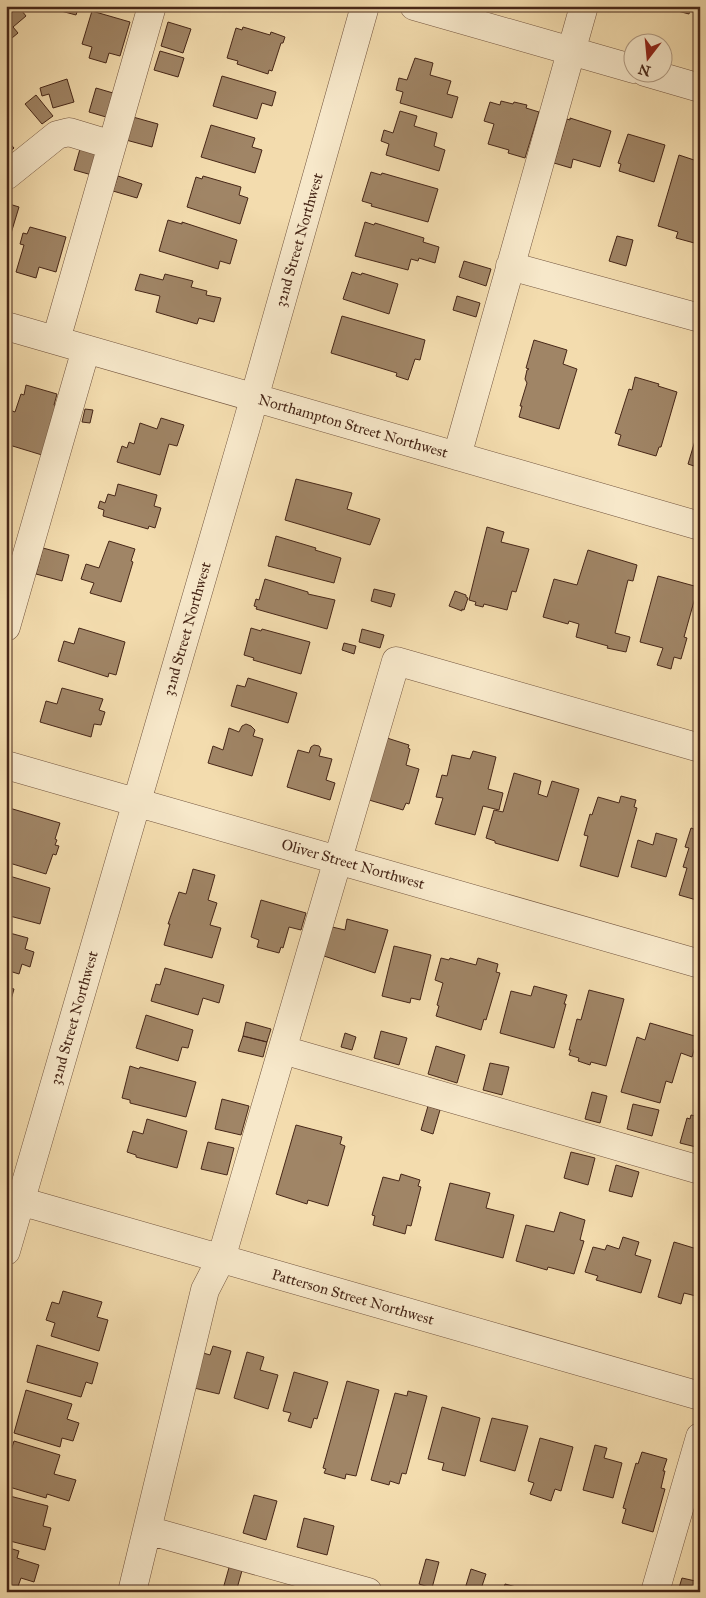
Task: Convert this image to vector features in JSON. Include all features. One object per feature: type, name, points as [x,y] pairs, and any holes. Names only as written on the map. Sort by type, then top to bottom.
[{"type":"street","points":[[56,340],[152,6]]},
{"type":"street","name":"32nd Street Northwest","points":[[6,1251],[13,1199],[136,802],[366,6]]},
{"type":"street","points":[[414,6],[624,66]]},
{"type":"street","points":[[457,456],[584,6]]},
{"type":"street","points":[[674,80],[700,88]]},
{"type":"street","points":[[6,176],[57,135],[69,132],[112,145]]},
{"type":"street","points":[[510,266],[700,318]]},
{"type":"street","name":"Northampton Street Northwest","points":[[6,326],[700,526]]},
{"type":"street","points":[[6,627],[17,550],[86,349]]},
{"type":"street","points":[[132,1592],[205,1290],[220,1258],[283,1050],[336,860],[396,661],[700,748]]},
{"type":"street","name":"Oliver Street Northwest","points":[[6,765],[700,964]]},
{"type":"street","points":[[283,1050],[700,1170]]},
{"type":"street","name":"Patterson Street Northwest","points":[[13,1199],[699,1391]]},
{"type":"street","points":[[655,1592],[700,1436]]},
{"type":"street","points":[[147,1530],[368,1592]]},
{"type":"building","points":[[6,6],[18,6],[26,16],[13,27],[18,33],[6,43]]},
{"type":"building","points":[[63,6],[79,6],[76,15],[61,11]]},
{"type":"building","points":[[671,6],[696,6],[695,9],[691,7],[689,14],[670,9]]},
{"type":"building","points":[[92,11],[130,22],[120,56],[109,53],[106,63],[89,58],[92,47],[82,44]]},
{"type":"building","points":[[168,22],[191,29],[183,53],[161,46]]},
{"type":"building","points":[[243,27],[270,35],[271,32],[285,37],[283,43],[281,43],[272,71],[269,70],[268,74],[237,64],[238,61],[227,58],[236,28],[242,30]]},
{"type":"building","points":[[160,51],[184,58],[178,77],[154,70]]},
{"type":"building","points":[[415,58],[433,63],[430,75],[451,81],[447,94],[458,97],[452,118],[400,103],[403,92],[396,90],[399,78],[407,80]]},
{"type":"building","points":[[222,76],[276,92],[272,106],[262,103],[257,119],[213,106]]},
{"type":"building","points":[[67,79],[74,102],[53,108],[49,94],[42,96],[40,88]]},
{"type":"building","points":[[96,88],[113,93],[106,117],[89,112]]},
{"type":"building","points":[[36,95],[53,116],[42,124],[25,104]]},
{"type":"building","points":[[501,101],[527,105],[526,108],[539,112],[525,158],[508,153],[509,150],[488,144],[494,124],[484,121],[490,102],[500,105]]},
{"type":"building","points":[[400,111],[417,116],[414,126],[437,133],[434,146],[445,150],[439,171],[386,155],[389,144],[381,141],[384,130],[393,133]]},
{"type":"building","points":[[133,117],[158,124],[152,147],[126,140]]},
{"type":"building","points":[[570,118],[611,131],[600,167],[573,159],[571,168],[554,163],[567,119],[570,120]]},
{"type":"building","points":[[211,125],[255,138],[252,147],[262,150],[255,173],[201,157]]},
{"type":"building","points":[[628,134],[665,145],[654,182],[619,171],[621,164],[618,163]]},
{"type":"building","points":[[6,139],[14,148],[6,155]]},
{"type":"building","points":[[80,149],[98,154],[92,175],[74,170]]},
{"type":"building","points":[[679,155],[700,162],[700,238],[698,244],[676,238],[678,232],[658,226]]},
{"type":"building","points":[[371,172],[381,175],[382,173],[438,189],[428,222],[371,206],[372,204],[362,201]]},
{"type":"building","points":[[118,176],[142,184],[137,198],[113,191]]},
{"type":"building","points":[[203,176],[241,187],[239,195],[248,198],[240,224],[187,207],[196,177],[202,179]]},
{"type":"building","points":[[6,203],[19,207],[6,250]]},
{"type":"building","points":[[168,220],[182,224],[182,222],[237,240],[230,264],[220,261],[218,269],[159,251]]},
{"type":"building","points":[[365,222],[374,225],[375,223],[424,238],[423,242],[439,247],[435,263],[419,258],[418,261],[411,259],[408,270],[355,256]]},
{"type":"building","points":[[30,227],[66,237],[56,272],[39,267],[36,278],[16,272],[24,245],[20,244],[23,233],[27,234]]},
{"type":"building","points":[[617,236],[633,240],[626,266],[609,261]]},
{"type":"building","points":[[464,261],[491,269],[486,286],[459,277]]},
{"type":"building","points":[[352,272],[361,275],[362,273],[398,284],[389,314],[343,299]]},
{"type":"building","points":[[140,274],[163,280],[165,274],[193,281],[191,287],[207,291],[206,295],[221,298],[214,322],[199,318],[197,324],[156,312],[160,296],[135,290]]},
{"type":"building","points":[[457,296],[480,303],[476,317],[453,310]]},
{"type":"building","points":[[342,316],[425,340],[420,360],[415,359],[408,380],[396,376],[397,373],[331,353]]},
{"type":"building","points":[[534,340],[567,350],[563,364],[577,369],[559,429],[519,417],[522,406],[520,406],[527,383],[525,379],[529,369],[526,368]]},
{"type":"building","points":[[635,377],[677,392],[661,447],[659,447],[656,456],[618,445],[621,435],[615,433],[629,389],[632,390]]},
{"type":"building","points":[[26,385],[57,394],[54,405],[57,406],[42,455],[6,444],[8,424],[6,421],[10,410],[15,412],[21,394],[24,395]]},
{"type":"building","points":[[85,409],[93,410],[90,423],[82,422]]},
{"type":"building","points":[[161,418],[184,425],[177,446],[169,444],[160,475],[117,462],[122,446],[127,448],[129,442],[134,444],[140,423],[157,429]]},
{"type":"building","points":[[700,424],[700,468],[688,464]]},
{"type":"building","points":[[296,479],[352,493],[347,509],[380,519],[370,545],[285,520]]},
{"type":"building","points":[[118,484],[157,495],[154,506],[161,508],[155,528],[149,526],[148,529],[103,516],[104,510],[98,508],[100,501],[105,503],[108,494],[115,496]]},
{"type":"building","points":[[487,527],[504,532],[501,542],[529,549],[516,592],[512,591],[507,610],[484,604],[483,607],[475,605],[476,602],[469,600]]},
{"type":"building","points":[[276,536],[341,558],[334,583],[268,566]]},
{"type":"building","points":[[109,541],[135,549],[121,602],[90,593],[94,583],[81,579],[86,564],[99,568]]},
{"type":"building","points":[[43,548],[69,555],[62,581],[36,574]]},
{"type":"building","points":[[588,550],[637,565],[633,581],[628,580],[615,633],[630,637],[626,652],[607,648],[608,646],[576,637],[579,624],[569,621],[568,624],[543,617],[554,579],[577,585]]},
{"type":"building","points":[[658,576],[698,587],[684,637],[687,638],[681,659],[674,657],[671,669],[657,665],[663,648],[640,642]]},
{"type":"building","points":[[265,579],[308,592],[308,594],[335,600],[327,629],[256,609],[257,607],[254,606],[256,599],[259,600]]},
{"type":"building","points":[[374,589],[395,594],[391,607],[371,601]]},
{"type":"building","points":[[455,591],[466,595],[468,598],[462,611],[449,606]]},
{"type":"building","points":[[79,628],[125,642],[116,675],[109,673],[108,677],[58,661],[64,641],[74,644]]},
{"type":"building","points":[[251,628],[261,631],[262,629],[310,642],[301,674],[253,660],[254,658],[244,655]]},
{"type":"building","points":[[362,629],[384,635],[380,648],[359,642]]},
{"type":"building","points":[[344,643],[356,646],[354,654],[342,650]]},
{"type":"building","points":[[248,678],[297,693],[288,723],[231,706],[237,685],[245,687]]},
{"type":"building","points":[[62,688],[103,699],[99,710],[105,712],[101,725],[94,724],[91,737],[40,722],[46,701],[57,704]]},
{"type":"building","points":[[246,724],[255,730],[253,736],[263,739],[252,776],[208,763],[213,746],[223,750],[229,728],[239,732],[242,726]]},
{"type":"building","points":[[387,738],[409,745],[408,748],[410,749],[406,765],[419,769],[409,804],[406,803],[403,810],[369,800]]},
{"type":"building","points":[[314,745],[319,746],[321,749],[319,756],[332,759],[326,780],[335,783],[330,800],[287,787],[298,750],[309,753]]},
{"type":"building","points":[[473,751],[496,757],[488,789],[503,793],[499,810],[483,806],[475,835],[435,824],[443,798],[436,797],[442,775],[447,776],[452,755],[470,759]]},
{"type":"building","points":[[514,773],[541,781],[538,794],[547,797],[552,781],[579,789],[558,861],[495,843],[495,841],[486,838],[494,810],[503,812]]},
{"type":"building","points":[[621,796],[636,800],[634,807],[637,808],[618,877],[580,866],[588,836],[584,835],[590,814],[592,815],[598,797],[619,803]]},
{"type":"building","points":[[6,807],[60,823],[55,839],[57,840],[55,845],[59,846],[56,855],[53,854],[46,874],[6,862]]},
{"type":"building","points":[[700,827],[700,901],[679,895],[687,868],[683,867],[689,848],[685,847],[691,828],[699,831]]},
{"type":"building","points":[[656,833],[677,839],[666,877],[631,867],[638,840],[653,845]]},
{"type":"building","points":[[193,869],[215,875],[208,900],[217,903],[210,925],[221,928],[212,958],[164,945],[170,924],[168,924],[179,892],[186,894]]},
{"type":"building","points":[[6,875],[50,888],[40,924],[6,915]]},
{"type":"building","points":[[261,900],[306,913],[301,930],[289,927],[283,948],[281,947],[279,953],[257,947],[259,940],[251,937]]},
{"type":"building","points":[[347,919],[388,930],[375,973],[321,955],[328,926],[345,930]]},
{"type":"building","points":[[6,932],[28,938],[25,949],[34,952],[30,967],[22,964],[19,974],[6,970]]},
{"type":"building","points":[[394,946],[431,955],[420,1000],[411,998],[410,1003],[382,996]]},
{"type":"building","points":[[441,958],[449,960],[450,958],[476,965],[478,958],[498,964],[496,972],[500,973],[486,1020],[484,1019],[481,1030],[436,1016],[443,983],[435,980]]},
{"type":"building","points":[[165,968],[224,985],[219,1003],[203,998],[198,1015],[151,1001],[156,984],[160,985]]},
{"type":"building","points":[[534,986],[567,995],[554,1048],[500,1033],[511,991],[531,996]]},
{"type":"building","points":[[6,987],[14,989],[6,1017]]},
{"type":"building","points":[[589,990],[624,999],[606,1066],[591,1062],[590,1065],[578,1061],[579,1058],[569,1055],[577,1019],[581,1020]]},
{"type":"building","points":[[146,1015],[193,1030],[188,1048],[182,1047],[178,1061],[136,1048]]},
{"type":"building","points":[[246,1022],[271,1029],[267,1042],[243,1036]]},
{"type":"building","points":[[650,1023],[698,1037],[692,1057],[681,1053],[672,1083],[666,1081],[660,1103],[621,1092],[637,1037],[645,1040]]},
{"type":"building","points":[[381,1031],[407,1038],[399,1065],[374,1058]]},
{"type":"building","points":[[345,1033],[356,1037],[352,1050],[341,1047]]},
{"type":"building","points":[[243,1036],[267,1042],[263,1057],[238,1051]]},
{"type":"building","points":[[436,1046],[465,1055],[457,1083],[428,1074]]},
{"type":"building","points":[[490,1063],[509,1067],[502,1095],[483,1090]]},
{"type":"building","points":[[130,1066],[196,1082],[186,1117],[130,1103],[130,1100],[122,1098]]},
{"type":"building","points":[[592,1092],[607,1096],[600,1123],[585,1119]]},
{"type":"building","points":[[222,1099],[249,1106],[241,1135],[215,1129]]},
{"type":"building","points":[[633,1104],[659,1110],[652,1136],[627,1129]]},
{"type":"building","points":[[428,1106],[440,1110],[433,1134],[421,1130]]},
{"type":"building","points":[[691,1115],[700,1117],[700,1148],[680,1143],[687,1118],[690,1119]]},
{"type":"building","points":[[147,1119],[187,1131],[177,1168],[136,1157],[136,1155],[127,1152],[133,1131],[143,1134]]},
{"type":"building","points":[[296,1125],[342,1137],[340,1144],[345,1146],[328,1206],[308,1200],[307,1204],[276,1194]]},
{"type":"building","points":[[208,1142],[234,1148],[227,1175],[201,1169]]},
{"type":"building","points":[[571,1152],[595,1158],[588,1185],[564,1178]]},
{"type":"building","points":[[616,1165],[639,1172],[632,1197],[609,1191]]},
{"type":"building","points":[[401,1174],[420,1180],[418,1186],[421,1187],[411,1226],[407,1225],[405,1234],[373,1225],[375,1216],[372,1215],[383,1177],[399,1181]]},
{"type":"building","points":[[450,1183],[490,1193],[486,1208],[514,1215],[503,1258],[435,1240]]},
{"type":"building","points":[[560,1212],[585,1220],[580,1240],[584,1241],[574,1274],[548,1267],[547,1270],[516,1261],[526,1225],[554,1232]]},
{"type":"building","points":[[623,1237],[639,1242],[635,1255],[651,1260],[641,1293],[596,1280],[598,1276],[585,1272],[593,1247],[605,1250],[607,1245],[619,1249]]},
{"type":"building","points":[[674,1242],[697,1249],[700,1242],[700,1297],[684,1293],[681,1304],[658,1297]]},
{"type":"building","points":[[63,1291],[102,1302],[97,1317],[108,1320],[99,1351],[51,1336],[55,1323],[46,1320],[52,1302],[59,1304]]},
{"type":"building","points":[[37,1345],[98,1363],[92,1384],[86,1382],[81,1397],[27,1382]]},
{"type":"building","points":[[213,1346],[231,1351],[219,1394],[190,1387],[200,1352],[210,1355]]},
{"type":"building","points":[[247,1352],[264,1357],[260,1370],[278,1375],[268,1409],[234,1398]]},
{"type":"building","points":[[294,1372],[328,1382],[317,1419],[314,1418],[311,1428],[288,1421],[291,1413],[283,1411]]},
{"type":"building","points":[[347,1381],[379,1390],[356,1476],[346,1474],[345,1479],[324,1473],[326,1469],[323,1468]]},
{"type":"building","points":[[26,1390],[72,1404],[67,1419],[79,1423],[73,1441],[62,1438],[60,1447],[14,1433]]},
{"type":"building","points":[[408,1391],[427,1396],[406,1474],[402,1473],[399,1484],[390,1481],[389,1485],[371,1480],[395,1393],[407,1396]]},
{"type":"building","points":[[442,1407],[480,1418],[465,1476],[442,1470],[444,1463],[428,1459]]},
{"type":"building","points":[[492,1418],[528,1426],[515,1471],[480,1461]]},
{"type":"building","points":[[540,1438],[573,1447],[561,1491],[555,1489],[551,1501],[530,1494],[534,1483],[528,1481]]},
{"type":"building","points":[[14,1441],[60,1455],[54,1474],[76,1480],[69,1501],[47,1494],[46,1498],[6,1486],[6,1466]]},
{"type":"building","points":[[595,1445],[607,1448],[604,1458],[622,1463],[613,1498],[583,1490]]},
{"type":"building","points":[[642,1452],[667,1459],[661,1488],[665,1489],[653,1532],[622,1523],[626,1509],[623,1508],[636,1463],[638,1464]]},
{"type":"building","points":[[6,1495],[48,1506],[43,1526],[51,1528],[45,1550],[6,1540]]},
{"type":"building","points":[[254,1495],[277,1501],[266,1540],[243,1533]]},
{"type":"building","points":[[304,1518],[334,1526],[327,1555],[297,1547]]},
{"type":"building","points":[[6,1547],[19,1551],[17,1558],[39,1565],[34,1582],[21,1578],[16,1592],[6,1592]]},
{"type":"building","points":[[426,1559],[439,1562],[432,1588],[419,1584]]},
{"type":"building","points":[[230,1564],[243,1567],[236,1592],[223,1589]]},
{"type":"building","points":[[471,1569],[486,1574],[480,1592],[464,1592]]},
{"type":"building","points":[[682,1578],[700,1582],[700,1592],[678,1591]]},
{"type":"building","points":[[505,1584],[520,1588],[519,1592],[503,1592]]}]
